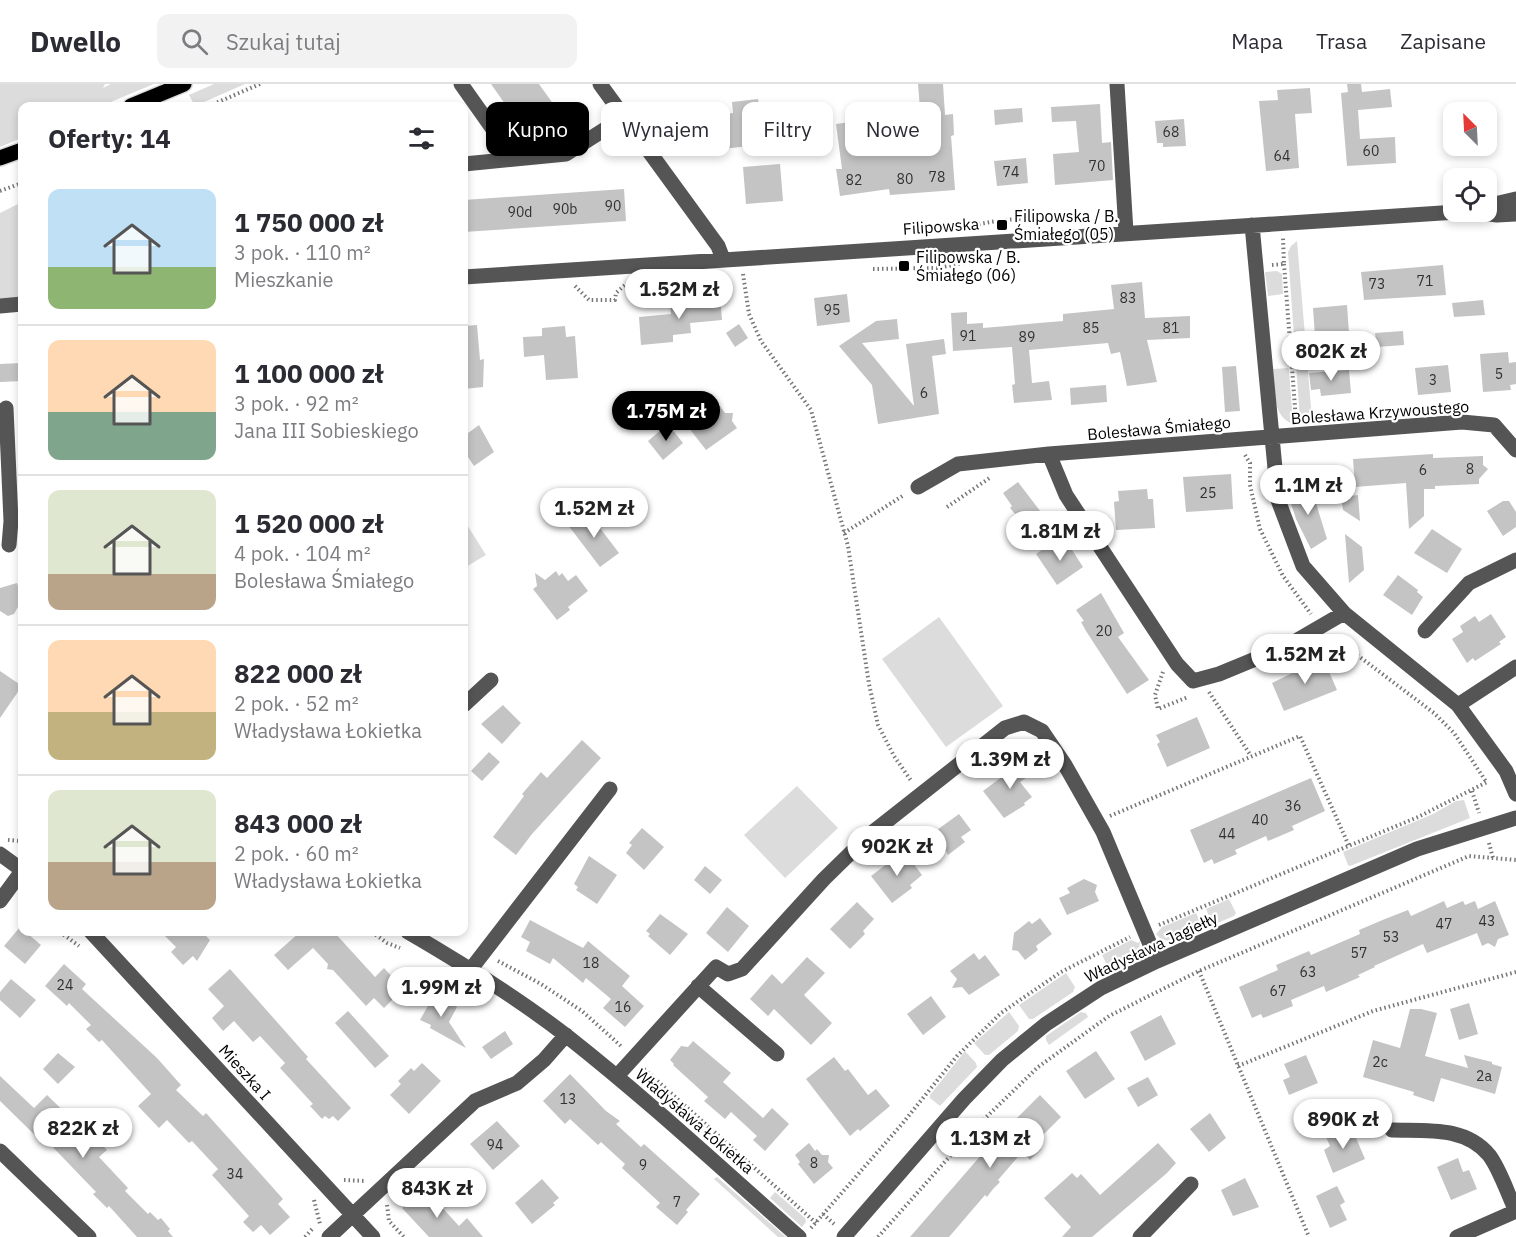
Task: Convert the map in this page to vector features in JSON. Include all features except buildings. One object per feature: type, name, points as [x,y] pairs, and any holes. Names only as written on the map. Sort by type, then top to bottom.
[{"type":"main road","points":[[141,102],[184,84]]},
{"type":"main road","points":[[0,158],[18,151]]},
{"type":"street","points":[[461,84],[514,159]]},
{"type":"street","points":[[600,84],[613,102]]},
{"type":"street","points":[[1117,84],[1126,232]]},
{"type":"street","points":[[468,164],[566,154],[601,132]]},
{"type":"street","points":[[652,156],[718,246],[723,260]]},
{"type":"street","points":[[1497,203],[1516,199]]},
{"type":"street","name":"Filipowska","points":[[468,277],[1443,213]]},
{"type":"street","points":[[1497,215],[1516,214]]},
{"type":"street","points":[[1252,225],[1278,500],[1303,566],[1344,613],[1458,705],[1506,771],[1516,794]]},
{"type":"street","points":[[0,306],[18,304]]},
{"type":"street","points":[[6,408],[11,546]]},
{"type":"street","name":"Bolesława Krzywoustego","points":[[1272,437],[1462,422],[1494,425],[1516,450]]},
{"type":"street","name":"Bolesława Śmiałego","points":[[918,487],[958,464],[1049,454],[1272,437]]},
{"type":"street","points":[[1049,454],[1066,495],[1177,664],[1193,681],[1219,674],[1289,645],[1344,613]]},
{"type":"street","points":[[1425,631],[1468,583],[1516,560]]},
{"type":"street","points":[[1458,705],[1516,667]]},
{"type":"street","points":[[468,701],[491,680]]},
{"type":"street","points":[[617,1076],[716,967],[728,974],[742,969],[860,843],[1005,728],[1024,722],[1042,731],[1065,765],[1098,824],[1157,961]]},
{"type":"street","points":[[471,969],[610,789]]},
{"type":"street","name":"Władysława Jagiełły","points":[[844,1237],[964,1099],[1002,1060],[1046,1024],[1101,988],[1157,961],[1417,849],[1516,818]]},
{"type":"street","points":[[0,854],[18,868]]},
{"type":"street","points":[[0,901],[18,876]]},
{"type":"street","name":"Mieszka I","points":[[95,936],[373,1237]]},
{"type":"street","name":"Władysława Łokietka","points":[[415,936],[471,969],[566,1035],[617,1076],[799,1237]]},
{"type":"street","points":[[698,986],[777,1054]]},
{"type":"street","points":[[329,1237],[475,1101],[518,1083],[544,1060],[566,1035]]},
{"type":"street","points":[[1392,1130],[1444,1131],[1470,1139],[1490,1156],[1516,1211],[1457,1237]]},
{"type":"street","points":[[0,1151],[88,1237]]},
{"type":"street","points":[[1140,1237],[1191,1184]]},
{"type":"path","points":[[218,102],[260,84]]},
{"type":"path","points":[[0,191],[18,184]]},
{"type":"path","points":[[741,258],[749,314],[761,341],[812,410],[844,533],[878,725],[894,756],[920,794]]},
{"type":"path","points":[[1284,264],[1296,422]]},
{"type":"path","points":[[1240,449],[1250,463]]},
{"type":"path","points":[[844,533],[918,487]]},
{"type":"path","points":[[1207,689],[1251,756]]},
{"type":"path","points":[[1098,824],[1300,736],[1349,846]]},
{"type":"path","points":[[878,1237],[975,1128],[1038,1067],[1109,1016],[1199,971],[1469,856],[1516,860]]},
{"type":"path","points":[[377,936],[387,943],[405,950]]},
{"type":"path","points":[[1199,971],[1309,1237]]},
{"type":"path","points":[[1238,1066],[1373,1011],[1516,972]]},
{"type":"path","points":[[343,1180],[372,1182],[386,1196],[388,1221],[404,1237]]},
{"type":"path","points":[[305,1237],[318,1222]]},
{"type":"shaded area","points":[[0,84],[105,84],[103,88],[111,84],[154,84],[111,102],[18,102],[18,140],[0,147]]},
{"type":"shaded area","points":[[214,84],[245,84],[204,102],[193,102],[189,95]]},
{"type":"shaded area","points":[[18,204],[18,297],[0,299],[0,213]]},
{"type":"shaded area","points":[[1297,241],[1312,419],[1300,420],[1288,252]]},
{"type":"shaded area","points":[[1277,271],[1282,274],[1283,294],[1268,296],[1265,272]]},
{"type":"shaded area","points":[[1288,368],[1293,424],[1281,415],[1274,393],[1273,369]]},
{"type":"shaded area","points":[[468,526],[486,555],[468,566]]},
{"type":"shaded area","points":[[939,617],[1003,706],[946,747],[882,659]]},
{"type":"shaded area","points":[[797,786],[838,828],[785,878],[744,835]]},
{"type":"shaded area","points":[[1464,800],[1470,818],[1348,865],[1343,852],[1433,814],[1456,801]]},
{"type":"shaded area","points":[[1229,899],[1236,913],[1234,916],[1215,924],[1212,923],[1206,909]]},
{"type":"shaded area","points":[[1196,913],[1202,926],[1201,930],[1172,941],[1167,941],[1156,934],[1162,927]]},
{"type":"shaded area","points":[[1131,940],[1138,943],[1140,941],[1134,957],[1120,967],[1109,969],[1102,955]]},
{"type":"shaded area","points":[[1066,973],[1075,987],[1073,992],[1033,1019],[1029,1019],[1019,1005]]},
{"type":"shaded area","points":[[1009,1012],[1019,1026],[1018,1031],[989,1055],[985,1055],[974,1043]]},
{"type":"shaded area","points":[[1081,1012],[1086,1013],[1088,1017],[1049,1045],[1046,1036]]},
{"type":"shaded area","points":[[965,1051],[977,1067],[940,1106],[930,1098],[930,1095]]},
{"type":"shaded area","points":[[717,1177],[786,1237],[778,1237],[714,1179]]},
{"type":"shaded area","points":[[775,1192],[805,1218],[806,1222],[802,1227],[770,1198]]},
{"type":"place","name":"Filipowska / B. Śmiałego (05)","points":[[1002,225]]},
{"type":"place","name":"Filipowska / B. Śmiałego (06)","points":[[904,266]]}]
